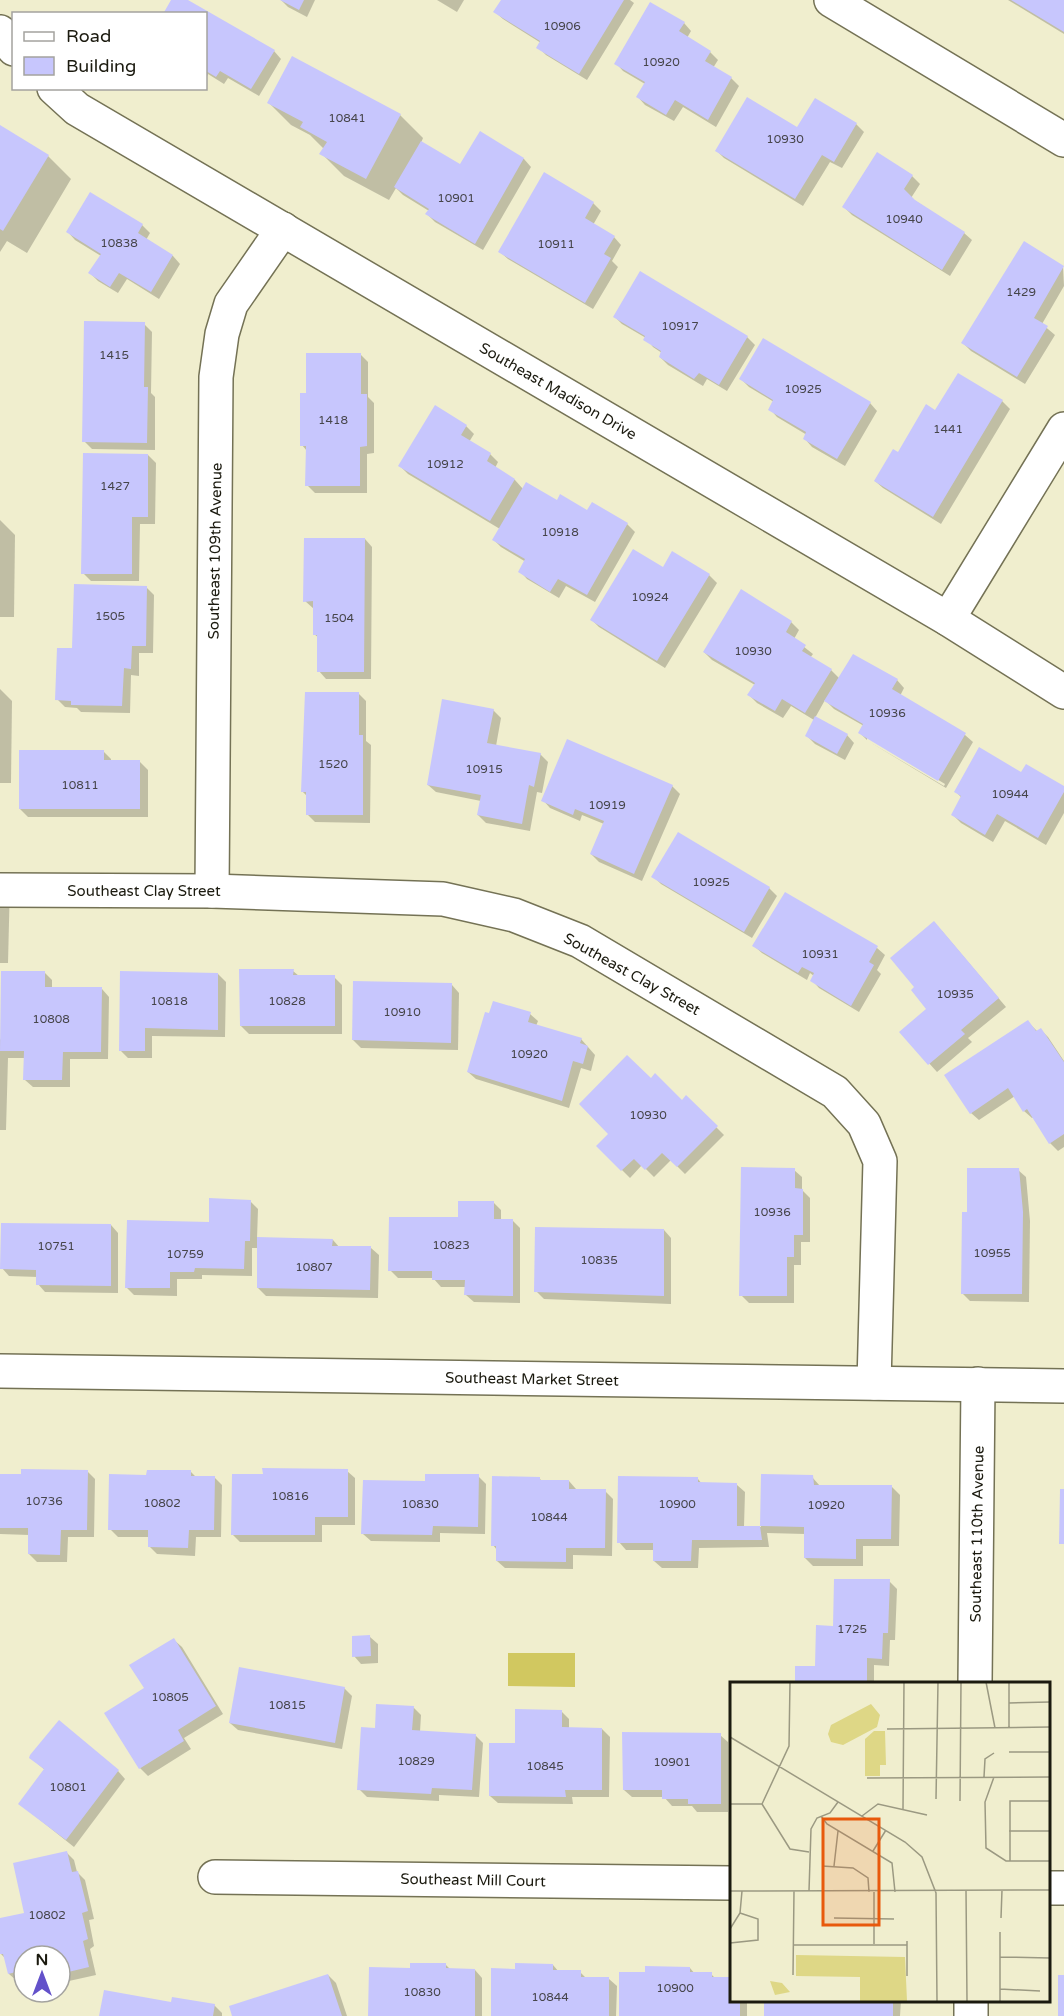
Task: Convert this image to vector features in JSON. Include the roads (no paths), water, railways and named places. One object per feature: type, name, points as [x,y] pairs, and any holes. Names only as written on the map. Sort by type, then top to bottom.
[{"type":"street","points":[[831,0],[1064,140]]},
{"type":"street","points":[[0,32],[12,47]]},
{"type":"street","name":"Southeast Madison Drive","points":[[56,90],[77,109],[948,619],[1064,692]]},
{"type":"street","name":"Southeast 109th Avenue","points":[[212,891],[216,377],[222,334],[231,304],[283,229]]},
{"type":"street","points":[[948,619],[1064,429]]},
{"type":"street","name":"Southeast Clay Street","points":[[0,890],[212,891],[443,899],[514,915],[580,941],[835,1092],[864,1124],[880,1161],[874,1383]]},
{"type":"street","name":"Southeast Market Street","points":[[0,1371],[1064,1386]]},
{"type":"street","name":"Southeast 110th Avenue","points":[[975,1682],[978,1384]]},
{"type":"street","name":"Southeast Mill Court","points":[[215,1877],[730,1883]]}]
